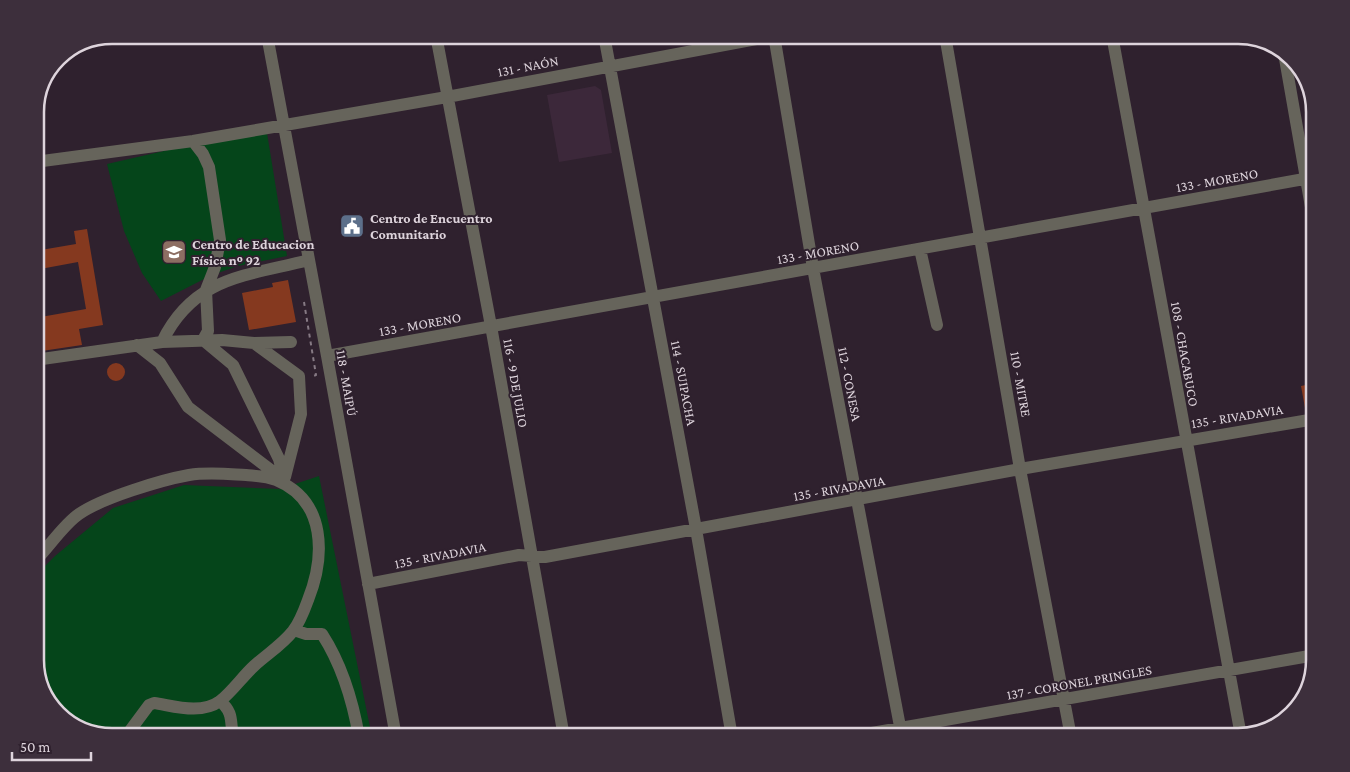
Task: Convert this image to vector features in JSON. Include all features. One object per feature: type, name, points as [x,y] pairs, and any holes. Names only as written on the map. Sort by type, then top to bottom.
[{"type":"street","name":"118 - MAIPÚ","points":[[269,44],[394,728]]},
{"type":"street","name":"116 - 9 DE JULIO","points":[[438,44],[491,326],[562,728]]},
{"type":"street","name":"114 - SUIPACHA","points":[[605,44],[696,529],[730,728]]},
{"type":"street","name":"131 - NAÓN","points":[[44,161],[187,142],[447,97],[726,44]]},
{"type":"street","name":"112 - CONESA","points":[[776,44],[813,268],[901,728]]},
{"type":"street","name":"110 - MITRE","points":[[947,44],[1020,469],[1070,728]]},
{"type":"street","name":"108 - CHACABUCO","points":[[1114,44],[1240,728]]},
{"type":"street","points":[[1287,65],[1306,159]]},
{"type":"street","points":[[187,142],[203,154],[209,167],[220,240],[207,296],[208,331],[203,340]]},
{"type":"street","name":"133 - MORENO","points":[[327,356],[1306,179]]},
{"type":"street","points":[[920,249],[937,325]]},
{"type":"street","points":[[162,342],[166,332],[185,309],[207,296],[228,280],[309,260]]},
{"type":"street","points":[[203,340],[233,365],[279,459],[284,482]]},
{"type":"street","points":[[44,359],[162,342],[222,340],[254,343],[290,342]]},
{"type":"street","points":[[254,343],[300,376],[302,414],[284,482]]},
{"type":"street","points":[[132,728],[148,705],[154,703],[198,709],[207,708],[220,701],[253,666],[294,630],[313,588],[320,555],[320,544],[314,519],[298,494],[188,407],[160,363],[137,345]]},
{"type":"street","name":"135 - RIVADAVIA","points":[[368,584],[519,555],[545,557],[1020,469],[1306,420]]},
{"type":"street","points":[[44,552],[72,519],[80,513],[140,488],[189,475],[213,473],[264,477],[284,482]]},
{"type":"street","points":[[294,630],[306,634],[322,634],[335,654],[358,728]]},
{"type":"street","name":"137 - CORONEL PRINGLES","points":[[922,728],[1306,657]]},
{"type":"street","points":[[220,701],[227,707],[231,715],[232,728]]},
{"type":"shaded area","points":[[595,86],[601,90],[612,153],[559,162],[547,95]]},
{"type":"green space","points":[[267,133],[287,256],[238,266],[212,275],[161,301],[142,273],[124,231],[107,164],[199,143]]},
{"type":"green space","points":[[319,476],[370,728],[103,728],[78,719],[64,708],[53,694],[45,673],[44,567],[113,508],[184,485],[280,489]]},
{"type":"building","points":[[87,229],[103,325],[79,329],[82,345],[44,351],[44,316],[86,309],[78,262],[44,268],[44,249],[76,244],[74,231]]},
{"type":"building","points":[[288,280],[296,322],[249,330],[242,293],[273,287],[272,283]]},
{"type":"building","points":[[116,363],[122,366],[125,372],[122,378],[116,381],[110,378],[107,372],[110,366]]},
{"type":"building","points":[[1306,385],[1306,408],[1305,408],[1301,386]]},
{"type":"place","name":"Centro de Encuentro Comunitario","points":[[352,226]]},
{"type":"place","name":"Centro de Educacion Física nº 92","points":[[174,252]]}]
